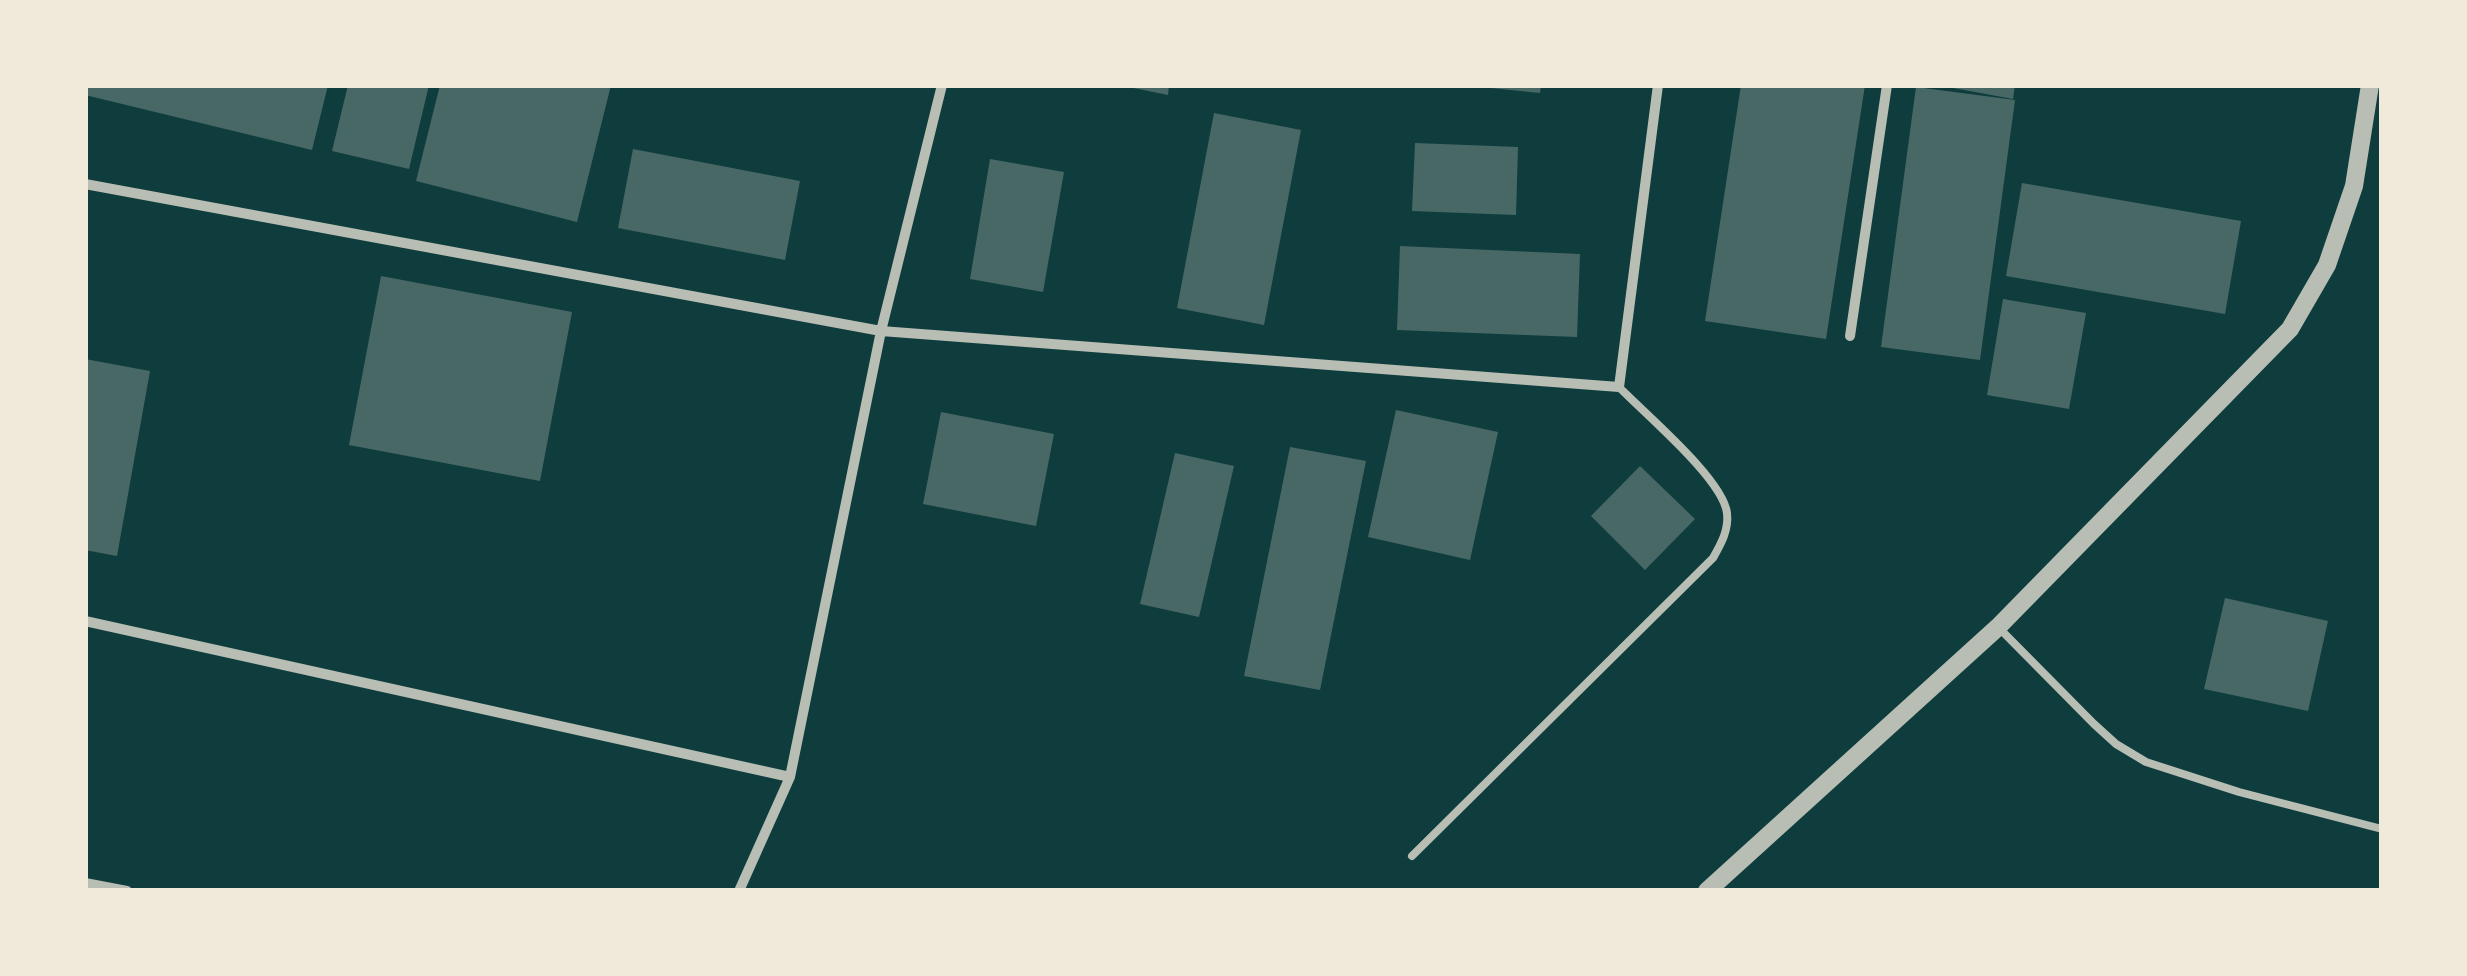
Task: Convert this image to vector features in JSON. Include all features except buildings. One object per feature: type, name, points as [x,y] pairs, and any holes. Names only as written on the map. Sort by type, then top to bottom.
[{"type":"street","points":[[739,891],[790,777],[880,332],[942,85]]},
{"type":"street","points":[[85,184],[880,332],[1619,387],[1658,85]]},
{"type":"street","points":[[1850,336],[1887,85]]},
{"type":"street","points":[[1707,891],[1998,628],[2290,328],[2327,264],[2354,186],[2370,85]]},
{"type":"street","points":[[85,621],[790,777]]},
{"type":"street","points":[[85,883],[127,891]]},
{"type":"lane","points":[[1412,856],[1713,558],[1724,538],[1728,518],[1724,500],[1708,476],[1619,387]]},
{"type":"lane","points":[[1998,628],[2116,744],[2146,762],[2239,792],[2382,829]]}]
